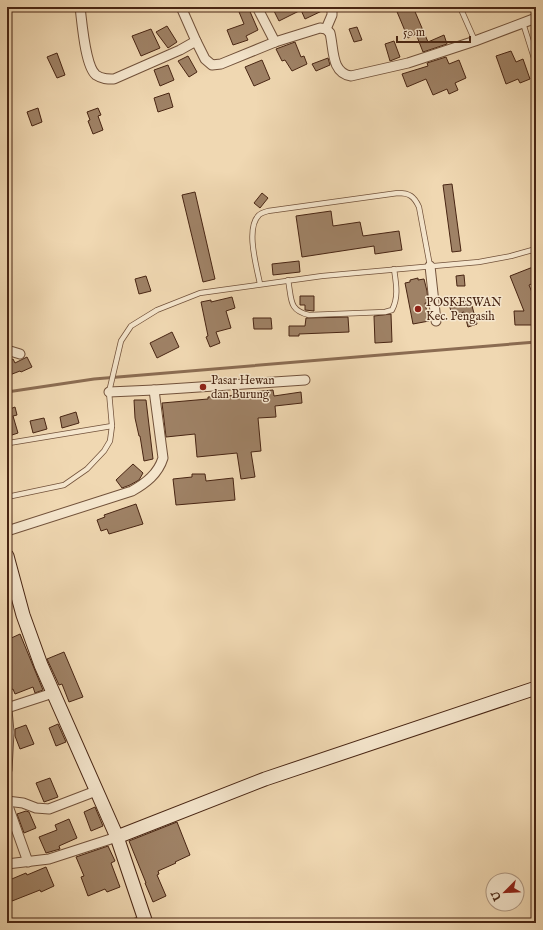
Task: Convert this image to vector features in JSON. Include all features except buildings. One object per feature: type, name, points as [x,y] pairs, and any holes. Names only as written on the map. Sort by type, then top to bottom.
[{"type":"street","points":[[80,7],[88,58],[95,74],[105,79],[114,79],[196,41]]},
{"type":"street","points":[[181,7],[205,59],[212,65],[221,64],[275,42],[320,28],[326,29],[330,34],[338,68],[344,75],[351,76],[408,63],[475,41],[536,18]]},
{"type":"street","points":[[257,7],[275,42]]},
{"type":"street","points":[[326,29],[332,15],[332,7]]},
{"type":"street","points":[[430,266],[436,322]]},
{"type":"street","points":[[7,350],[20,354]]},
{"type":"street","points":[[109,392],[305,380]]},
{"type":"street","points":[[7,531],[132,491],[144,484],[160,467],[163,458],[154,390]]},
{"type":"street","points":[[7,556],[22,616],[53,693],[117,837],[142,922]]},
{"type":"street","points":[[7,864],[48,859],[117,837],[265,780],[536,688]]},
{"type":"street","points":[[7,770],[9,732],[7,709],[53,693]]},
{"type":"street","points":[[28,862],[7,802],[23,803],[36,808],[49,808],[96,791]]},
{"type":"lane","points":[[460,7],[475,41]]},
{"type":"lane","points":[[523,23],[534,58]]},
{"type":"lane","points":[[260,284],[252,233],[254,222],[259,214],[268,211],[398,193],[411,195],[419,207],[430,266]]},
{"type":"lane","points":[[7,497],[64,485],[87,469],[104,451],[110,441],[112,426],[109,392],[121,341],[131,326],[157,310],[200,293],[288,280],[479,262],[511,256],[536,249]]},
{"type":"lane","points":[[288,280],[293,306],[299,312],[309,315],[385,312],[392,310],[397,297],[394,269]]},
{"type":"lane","points":[[9,443],[112,426]]},
{"type":"waterway","points":[[7,392],[94,379],[536,342]]},
{"type":"place","name":"POSKESWAN Kec. Pengasih","points":[[418,309]]},
{"type":"place","name":"Pasar Hewan dan Burung","points":[[203,387]]}]
